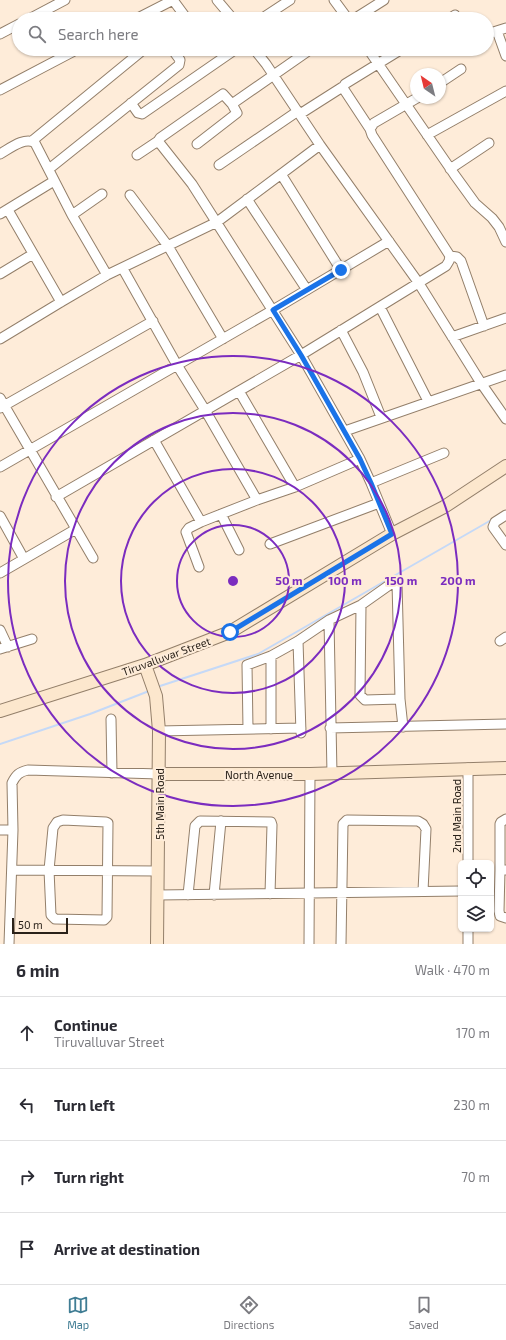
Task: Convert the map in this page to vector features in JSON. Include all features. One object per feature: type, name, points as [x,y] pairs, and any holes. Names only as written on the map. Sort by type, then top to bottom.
[{"type":"street","points":[[42,12],[65,0]]},
{"type":"street","points":[[156,12],[173,0],[182,12]]},
{"type":"street","points":[[217,0],[226,12]]},
{"type":"street","points":[[272,12],[290,0]]},
{"type":"street","points":[[334,0],[343,12]]},
{"type":"street","points":[[365,12],[384,0]]},
{"type":"street","points":[[0,34],[12,28]]},
{"type":"street","points":[[494,32],[506,28]]},
{"type":"street","points":[[497,31],[506,56]]},
{"type":"street","points":[[0,90],[65,56]]},
{"type":"street","points":[[32,141],[136,56]]},
{"type":"street","points":[[49,169],[179,65],[180,60],[177,56]]},
{"type":"street","points":[[131,103],[138,113],[142,114],[226,56]]},
{"type":"street","points":[[259,56],[320,145],[418,282],[481,383],[506,419]]},
{"type":"street","points":[[232,104],[301,56]]},
{"type":"street","points":[[373,56],[450,169],[475,203],[492,218],[499,227],[506,242]]},
{"type":"street","points":[[218,165],[391,56]]},
{"type":"street","points":[[446,79],[461,69]]},
{"type":"street","points":[[56,497],[301,355],[446,266],[450,256],[372,135],[370,129],[344,90],[344,86]]},
{"type":"street","points":[[427,135],[506,91]]},
{"type":"street","points":[[137,156],[223,94],[232,104],[237,113],[197,144]]},
{"type":"street","points":[[370,129],[374,122],[410,102]]},
{"type":"street","points":[[0,154],[27,140],[32,141],[38,147],[72,215],[107,275]]},
{"type":"street","points":[[158,141],[192,184],[301,355],[345,430],[360,459],[392,534]]},
{"type":"street","points":[[450,169],[489,143]]},
{"type":"street","points":[[0,339],[107,275],[217,222],[320,145]]},
{"type":"street","points":[[281,174],[341,270]]},
{"type":"street","points":[[54,181],[4,212],[33,254],[61,302]]},
{"type":"street","points":[[72,215],[102,194]]},
{"type":"street","points":[[130,195],[168,246],[223,339]]},
{"type":"street","points":[[248,199],[307,290]]},
{"type":"street","points":[[0,467],[273,310],[389,241]]},
{"type":"street","points":[[0,274],[33,254]]},
{"type":"street","points":[[450,256],[457,257],[461,261],[484,326]]},
{"type":"street","points":[[122,269],[257,500]]},
{"type":"street","points":[[380,307],[428,401]]},
{"type":"street","points":[[452,337],[506,318]]},
{"type":"street","points":[[93,558],[56,497],[30,450],[1,404],[153,321]]},
{"type":"street","points":[[341,330],[362,372],[381,417]]},
{"type":"street","points":[[345,430],[506,375]]},
{"type":"street","points":[[238,391],[295,487]]},
{"type":"street","points":[[154,440],[201,522]]},
{"type":"street","points":[[371,483],[444,453]]},
{"type":"street","points":[[199,567],[186,532],[189,528],[257,500],[295,487],[360,459]]},
{"type":"street","name":"Tiruvalluvar Street","points":[[0,711],[145,665],[230,632],[392,534],[444,507],[506,466]]},
{"type":"street","points":[[270,544],[379,503]]},
{"type":"street","points":[[221,514],[239,550]]},
{"type":"street","points":[[506,515],[495,522],[493,527],[506,545]]},
{"type":"street","points":[[0,516],[24,559]]},
{"type":"street","points":[[0,573],[76,528]]},
{"type":"street","points":[[248,729],[247,665],[271,656],[298,641],[329,620],[361,605],[393,581],[397,583],[400,699],[403,726]]},
{"type":"street","points":[[361,605],[360,695],[365,700],[400,699]]},
{"type":"street","points":[[329,620],[332,774]]},
{"type":"street","points":[[0,630],[4,648],[32,639]]},
{"type":"street","points":[[159,730],[301,730],[298,641]]},
{"type":"street","points":[[271,656],[271,729]]},
{"type":"street","name":"5th Main Road","points":[[145,665],[156,696],[159,730],[157,944]]},
{"type":"street","points":[[111,719],[112,773]]},
{"type":"street","points":[[330,728],[506,724]]},
{"type":"street","name":"North Avenue","points":[[13,830],[12,782],[15,776],[20,772],[28,770],[159,774],[332,774],[468,768],[506,768]]},
{"type":"street","name":"2nd Main Road","points":[[468,768],[468,860]]},
{"type":"street","points":[[309,944],[310,774]]},
{"type":"street","points":[[506,819],[500,824],[503,870],[499,911],[500,916],[506,918]]},
{"type":"street","points":[[63,820],[108,823],[108,871],[106,919],[58,920],[53,918],[50,911],[49,870],[53,828],[57,822],[63,820]]},
{"type":"street","points":[[342,944],[343,824],[347,820],[418,821],[423,824],[426,829],[423,891]]},
{"type":"street","points":[[188,895],[195,826],[200,821],[271,822],[270,894]]},
{"type":"street","points":[[214,895],[221,821]]},
{"type":"street","points":[[0,830],[13,830],[10,944]]},
{"type":"street","points":[[12,870],[158,871]]},
{"type":"street","points":[[158,895],[458,891]]},
{"type":"street","points":[[468,932],[468,944]]},
{"type":"waterway","points":[[157,687],[258,654],[493,519]]},
{"type":"waterway","points":[[0,744],[90,714],[149,691]]},
{"type":"route","points":[[230,632],[392,534],[371,483],[345,430],[273,310],[341,270]]}]
